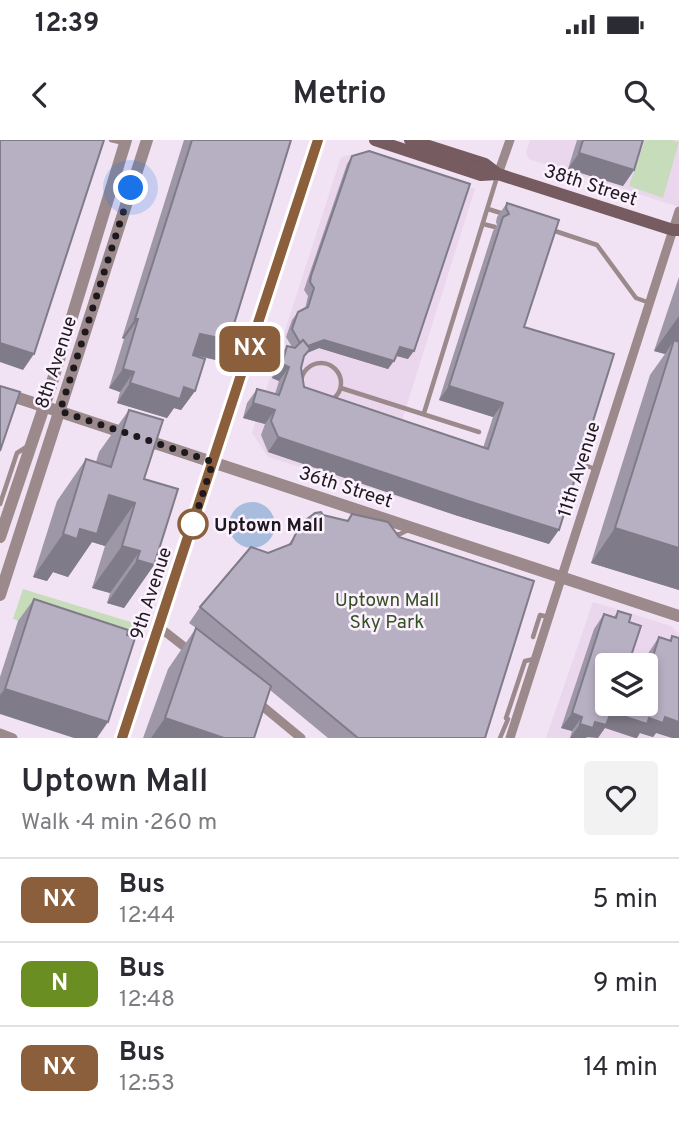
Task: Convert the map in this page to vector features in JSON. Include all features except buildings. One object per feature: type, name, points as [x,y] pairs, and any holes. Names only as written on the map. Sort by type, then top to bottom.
[{"type":"main road","name":"38th Street","points":[[375,140],[481,175],[498,174]]},
{"type":"main road","name":"38th Street","points":[[410,140],[440,145],[485,164],[498,174],[677,232]]},
{"type":"street","name":"8th Avenue","points":[[0,595],[146,140]]},
{"type":"street","name":"9th Avenue","points":[[122,738],[318,140]]},
{"type":"street","points":[[498,174],[510,140]]},
{"type":"street","name":"8th Avenue","points":[[0,537],[44,406],[126,142]]},
{"type":"street","name":"11th Avenue","points":[[510,738],[511,720],[535,659],[650,303],[677,232],[679,211]]},
{"type":"street","name":"36th Street","points":[[0,392],[213,462],[349,511],[413,528],[679,616]]},
{"type":"street","points":[[159,627],[196,656]]},
{"type":"street","points":[[243,692],[259,709],[301,738]]},
{"type":"street","points":[[0,733],[13,738]]},
{"type":"lane","points":[[111,140],[126,142]]},
{"type":"lane","points":[[424,413],[498,174]]},
{"type":"lane","points":[[488,209],[514,218]]},
{"type":"lane","points":[[483,224],[495,227]]},
{"type":"lane","points":[[540,226],[597,245],[636,298],[650,303]]},
{"type":"lane","points":[[329,364],[338,371],[341,387],[335,398],[318,402],[304,393],[302,377],[312,365],[329,364]]},
{"type":"lane","points":[[341,387],[479,432]]},
{"type":"lane","points":[[0,504],[17,453],[32,443]]},
{"type":"lane","points":[[582,464],[596,469]]},
{"type":"lane","points":[[385,534],[400,534],[413,528]]},
{"type":"lane","points":[[533,637],[540,615],[549,617]]},
{"type":"lane","points":[[500,738],[511,720]]},
{"type":"shaded area","points":[[530,140],[679,140],[679,207],[529,159],[526,152]]},
{"type":"shaded area","points":[[360,153],[475,189],[398,433],[474,457],[456,515],[268,457],[252,433],[341,157]]},
{"type":"shaded area","points":[[593,602],[671,626],[679,634],[679,738],[546,738]]},
{"type":"green space","points":[[645,140],[679,142],[663,198],[629,186]]},
{"type":"green space","points":[[23,589],[137,624],[126,655],[13,619]]},
{"type":"water","points":[[252,502],[268,509],[275,525],[268,541],[252,548],[236,541],[229,525],[236,509]]},
{"type":"bus line","name":"NX","points":[[122,738],[318,140]]},
{"type":"place","name":"Uptown Mall","points":[[193,524]]},
{"type":"route","points":[[131,188],[60,411],[213,462],[193,524]]},
{"type":"park label","name":"Uptown Mall Sky Park","points":[[387,610]]}]
